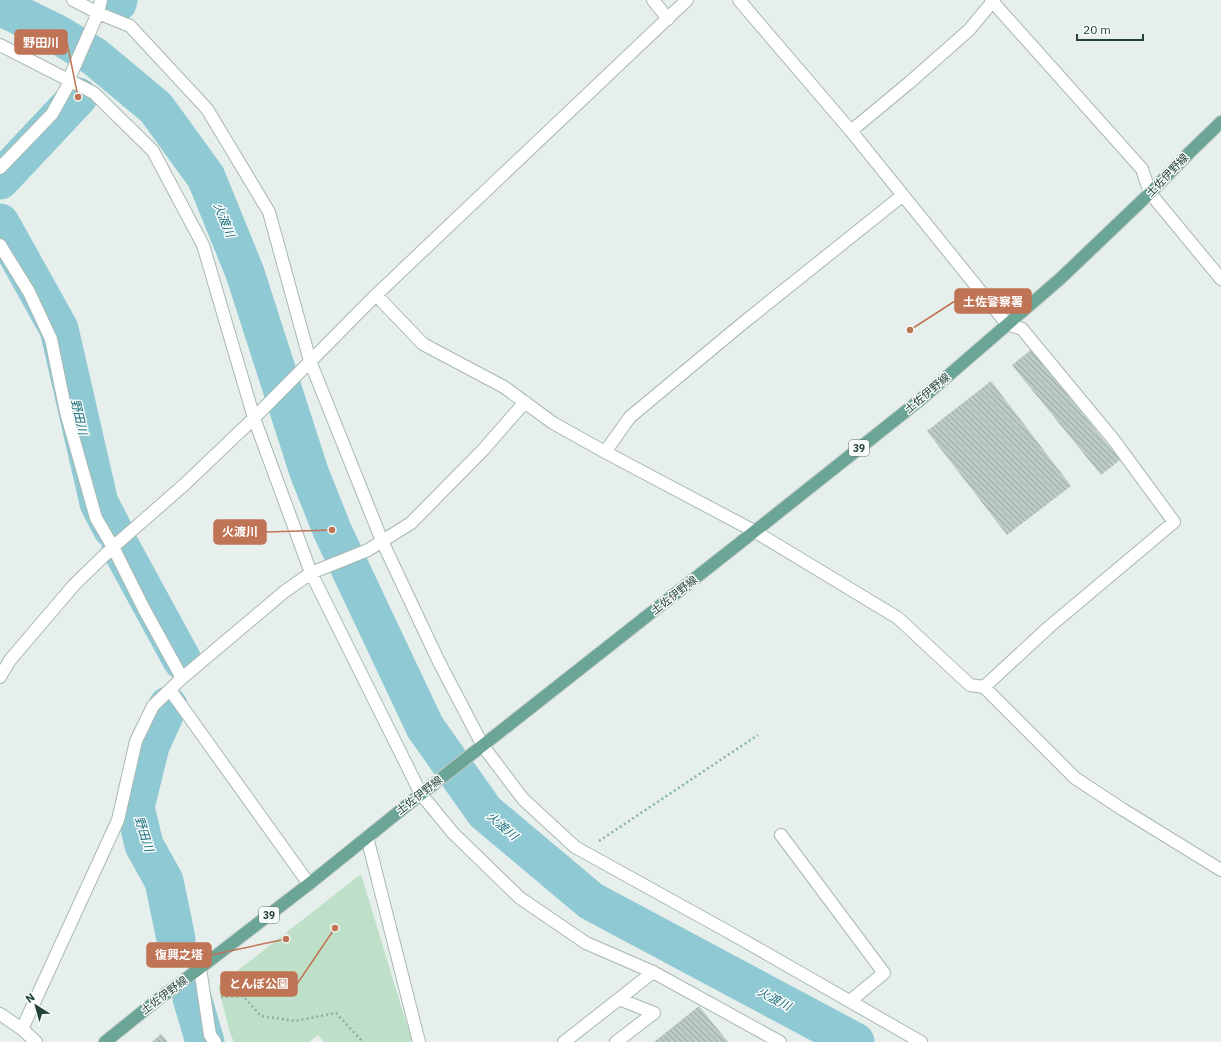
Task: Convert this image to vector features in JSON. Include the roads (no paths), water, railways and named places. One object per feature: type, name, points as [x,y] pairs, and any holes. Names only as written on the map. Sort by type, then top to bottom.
[{"type":"main road","name":"土佐伊野線","points":[[105,1042],[156,1000],[309,884],[920,400],[1061,278],[1150,193],[1221,122]]},
{"type":"street","points":[[73,0],[96,17],[130,26],[207,109],[269,212],[310,361],[382,541],[480,748],[523,799],[575,847],[734,935],[921,1042]]},
{"type":"street","points":[[0,168],[52,114],[67,87],[96,17],[101,0]]},
{"type":"street","points":[[654,0],[668,19]]},
{"type":"street","points":[[0,677],[10,660],[74,585],[113,547],[185,484],[300,372],[376,295],[687,0]]},
{"type":"street","points":[[739,0],[903,195],[1007,324],[1022,329],[1113,439],[1174,522],[1049,627],[984,687]]},
{"type":"street","points":[[850,131],[910,82],[969,30],[992,0],[1142,169],[1150,193],[1221,279]]},
{"type":"street","points":[[0,45],[71,77],[94,93],[153,151],[203,245],[256,415],[316,571],[421,794],[453,833],[520,898],[586,943],[653,972],[780,1042]]},
{"type":"street","points":[[605,452],[630,416],[903,195]]},
{"type":"street","points":[[0,245],[29,292],[51,339],[66,412],[96,518],[113,547],[144,609],[182,678]]},
{"type":"street","points":[[376,295],[423,344],[504,387],[553,423],[754,532],[898,618],[970,685],[984,687],[1075,778],[1221,870]]},
{"type":"street","points":[[22,1029],[118,820],[136,741],[153,706],[182,678],[284,592],[316,571],[368,550],[411,523],[483,450],[525,402]]},
{"type":"street","points":[[170,690],[309,884]]},
{"type":"street","points":[[781,834],[884,972],[850,1001]]},
{"type":"street","points":[[367,837],[419,1042]]},
{"type":"street","points":[[200,968],[210,1035],[215,1042]]},
{"type":"street","points":[[564,1042],[653,972]]},
{"type":"street","points":[[616,1042],[654,1013],[619,999]]},
{"type":"street","points":[[0,1014],[22,1029],[36,1042]]},
{"type":"waterway","name":"火渡川","points":[[0,6],[57,34],[95,57],[156,108],[206,177],[245,273],[309,472],[332,530],[425,727],[485,812],[591,901],[855,1042]]},
{"type":"waterway","name":"野田川","points":[[0,180],[78,97]]},
{"type":"waterway","name":"野田川","points":[[0,223],[59,329],[99,503],[112,528]]},
{"type":"waterway","name":"野田川","points":[[121,548],[182,660]]},
{"type":"waterway","name":"野田川","points":[[168,706],[150,746],[135,807],[144,845],[164,881],[176,939]]},
{"type":"waterway","name":"野田川","points":[[192,998],[205,1042]]},
{"type":"place","name":"野田川","points":[[78,97]]},
{"type":"place","name":"土佐警察署","points":[[910,330]]},
{"type":"place","name":"火渡川","points":[[332,530]]},
{"type":"place","name":"とんぼ公園","points":[[335,928]]},
{"type":"place","name":"復興之塔","points":[[286,939]]}]
